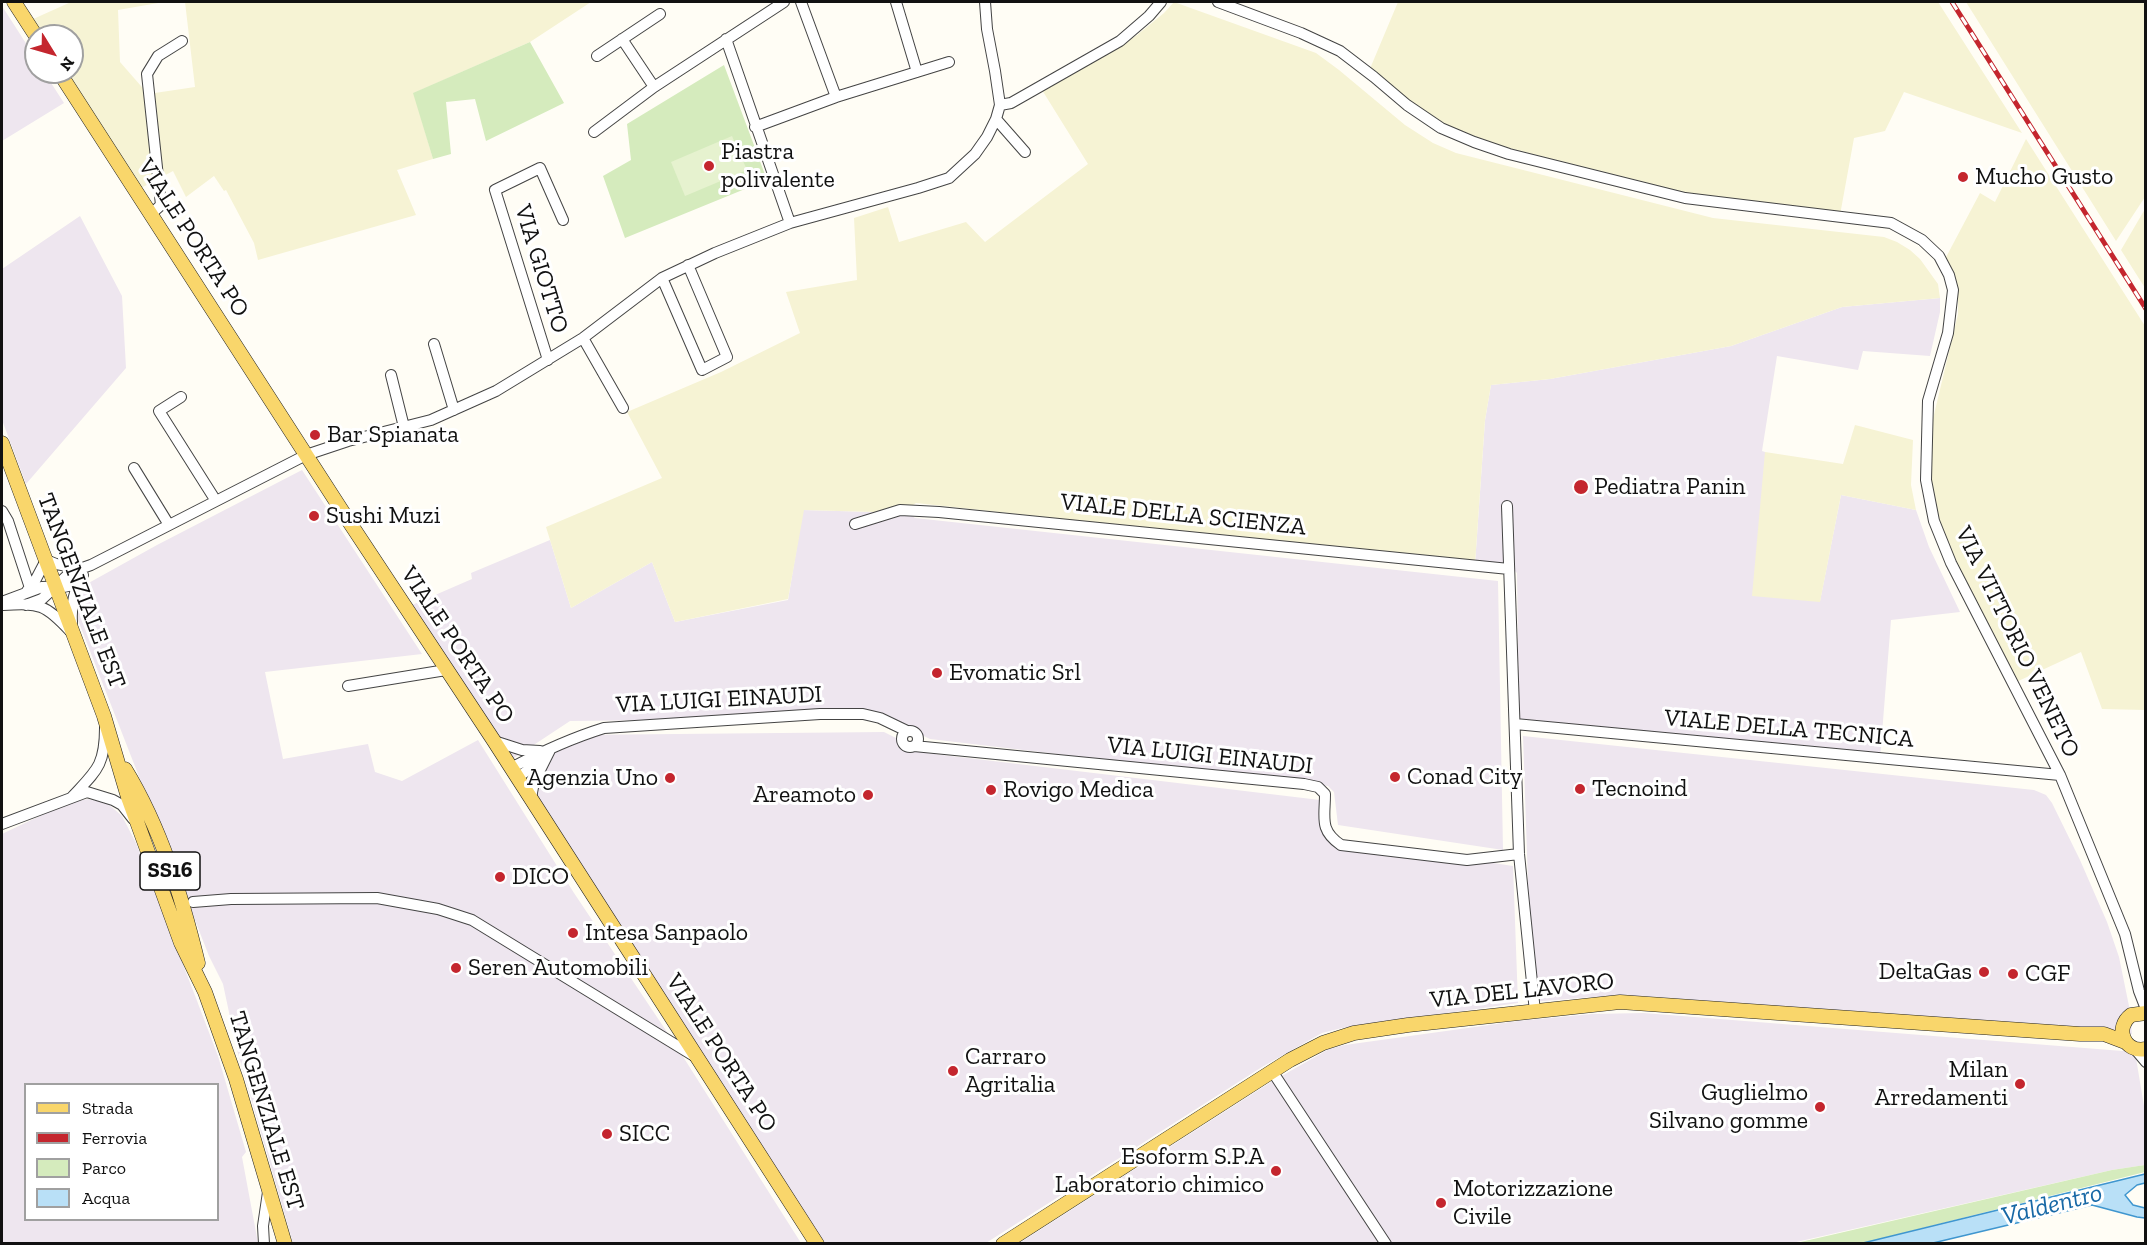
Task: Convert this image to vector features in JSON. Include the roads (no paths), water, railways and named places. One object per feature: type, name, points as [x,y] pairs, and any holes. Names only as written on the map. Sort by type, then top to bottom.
[{"type":"main road","points":[[14,2],[28,24]]},
{"type":"main road","name":"VIALE PORTA PO","points":[[67,84],[531,798],[817,1244]]},
{"type":"main road","name":"TANGENZIALE EST","points":[[2,443],[104,716],[139,827],[182,943],[205,992],[237,1079],[285,1244]]},
{"type":"main road","name":"TANGENZIALE EST","points":[[118,756],[146,805],[170,869],[185,911],[205,992]]},
{"type":"main road","name":"VIA DEL LAVORO","points":[[1003,1244],[1307,1050],[1354,1034],[1408,1025],[1620,1002],[2104,1034]]},
{"type":"main road","points":[[2104,1034],[2127,1019],[2145,1011]]},
{"type":"main road","points":[[2127,1019],[2122,1032],[2135,1047]]},
{"type":"main road","points":[[2104,1034],[2135,1047]]},
{"type":"street","points":[[594,132],[654,87],[781,2]]},
{"type":"street","points":[[801,2],[836,97]]},
{"type":"street","points":[[896,2],[917,72]]},
{"type":"street","name":"VIA GIOTTO","points":[[56,589],[65,577],[86,569],[306,455],[348,441],[431,420],[496,391],[583,338],[662,278],[688,265],[790,223],[918,188],[949,177],[975,154],[987,137],[1000,105],[987,29],[985,2]]},
{"type":"street","points":[[1000,105],[1011,103],[1120,41],[1149,16],[1161,2]]},
{"type":"street","name":"VIA VITTORIO VENETO","points":[[1218,2],[1301,33],[1340,51],[1407,105],[1441,128],[1483,145],[1509,154],[1685,198],[1891,223],[1922,240],[1939,256],[1949,275],[1953,290],[1948,333],[1928,401],[1926,480],[1934,521],[1951,563],[2060,775],[2125,934],[2145,1011]]},
{"type":"street","points":[[597,56],[660,14]]},
{"type":"street","points":[[622,39],[654,87]]},
{"type":"street","points":[[726,39],[790,223]]},
{"type":"street","points":[[150,214],[161,205],[147,74],[158,56],[182,41]]},
{"type":"street","points":[[755,127],[836,97],[949,62]]},
{"type":"street","points":[[996,119],[1025,152]]},
{"type":"street","name":"VIA GIOTTO","points":[[548,360],[495,190],[540,168],[563,220]]},
{"type":"street","points":[[662,278],[702,370],[727,357],[688,265]]},
{"type":"street","points":[[583,338],[623,408]]},
{"type":"street","points":[[434,344],[454,410]]},
{"type":"street","points":[[391,375],[404,427]]},
{"type":"street","points":[[181,396],[159,411],[216,501]]},
{"type":"street","points":[[134,468],[169,525]]},
{"type":"street","points":[[1507,506],[1519,854],[1535,1012]]},
{"type":"street","name":"VIALE DELLA SCIENZA","points":[[855,524],[900,510],[939,512],[1509,569]]},
{"type":"street","points":[[2,511],[8,521],[30,588]]},
{"type":"street","points":[[22,600],[46,560],[86,569],[73,597],[71,609],[73,633]]},
{"type":"street","points":[[2,604],[22,600],[42,587],[56,589]]},
{"type":"street","points":[[22,600],[48,609],[73,633]]},
{"type":"street","points":[[348,686],[446,670]]},
{"type":"street","name":"VIA LUIGI EINAUDI","points":[[514,773],[537,765],[550,750],[571,738],[604,728],[820,714],[863,714],[893,724],[904,735],[912,730],[916,733],[918,744],[1304,784],[1318,788],[1325,794],[1325,832],[1341,845],[1467,860],[1519,854]]},
{"type":"street","points":[[71,797],[94,774],[101,761],[105,750],[104,716]]},
{"type":"street","name":"VIALE DELLA TECNICA","points":[[1515,724],[2060,775]]},
{"type":"street","name":"VIA LUIGI EINAUDI","points":[[494,741],[522,750],[550,750]]},
{"type":"street","points":[[531,798],[534,782],[550,750]]},
{"type":"street","points":[[2,824],[87,792],[122,805],[139,827]]},
{"type":"street","points":[[193,902],[231,899],[377,898],[438,909],[472,920],[697,1058]]},
{"type":"street","points":[[2127,1019],[2137,1005],[2139,991]]},
{"type":"street","points":[[2135,1047],[2145,1062]]},
{"type":"street","points":[[1272,1071],[1386,1244]]},
{"type":"street","points":[[264,1244],[263,1226],[269,1189]]},
{"type":"water","name":"Valdentro","points":[[2145,1174],[2145,1183],[2137,1185],[2125,1195],[2133,1205],[2145,1208],[2145,1218],[2092,1205],[1933,1243],[1863,1243]]},
{"type":"railway","points":[[1952,2],[2146,309]]},
{"type":"place","name":"Piastra polivalente","points":[[709,166]]},
{"type":"place","name":"Mucho Gusto","points":[[1963,177]]},
{"type":"place","name":"Bar Spianata","points":[[315,435]]},
{"type":"place","name":"Pediatra Panin","points":[[1581,487]]},
{"type":"place","name":"Sushi Muzi","points":[[314,516]]},
{"type":"place","name":"Evomatic Srl","points":[[937,673]]},
{"type":"place","name":"Conad City","points":[[1395,777]]},
{"type":"place","name":"Agenzia Uno","points":[[670,778]]},
{"type":"place","name":"Tecnoind","points":[[1580,789]]},
{"type":"place","name":"Rovigo Medica","points":[[991,790]]},
{"type":"place","name":"Areamoto","points":[[868,795]]},
{"type":"place","name":"DICO","points":[[500,877]]},
{"type":"place","name":"Intesa Sanpaolo","points":[[573,933]]},
{"type":"place","name":"Seren Automobili","points":[[456,968]]},
{"type":"place","name":"DeltaGas","points":[[1984,972]]},
{"type":"place","name":"CGF","points":[[2013,974]]},
{"type":"place","name":"Carraro Agritalia","points":[[953,1071]]},
{"type":"place","name":"Milan Arredamenti","points":[[2020,1084]]},
{"type":"place","name":"Guglielmo Silvano gomme","points":[[1820,1107]]},
{"type":"place","name":"SICC","points":[[607,1134]]},
{"type":"place","name":"Esoform S.P.A Laboratorio chimico","points":[[1276,1171]]},
{"type":"place","name":"Motorizzazione Civile","points":[[1441,1203]]}]
